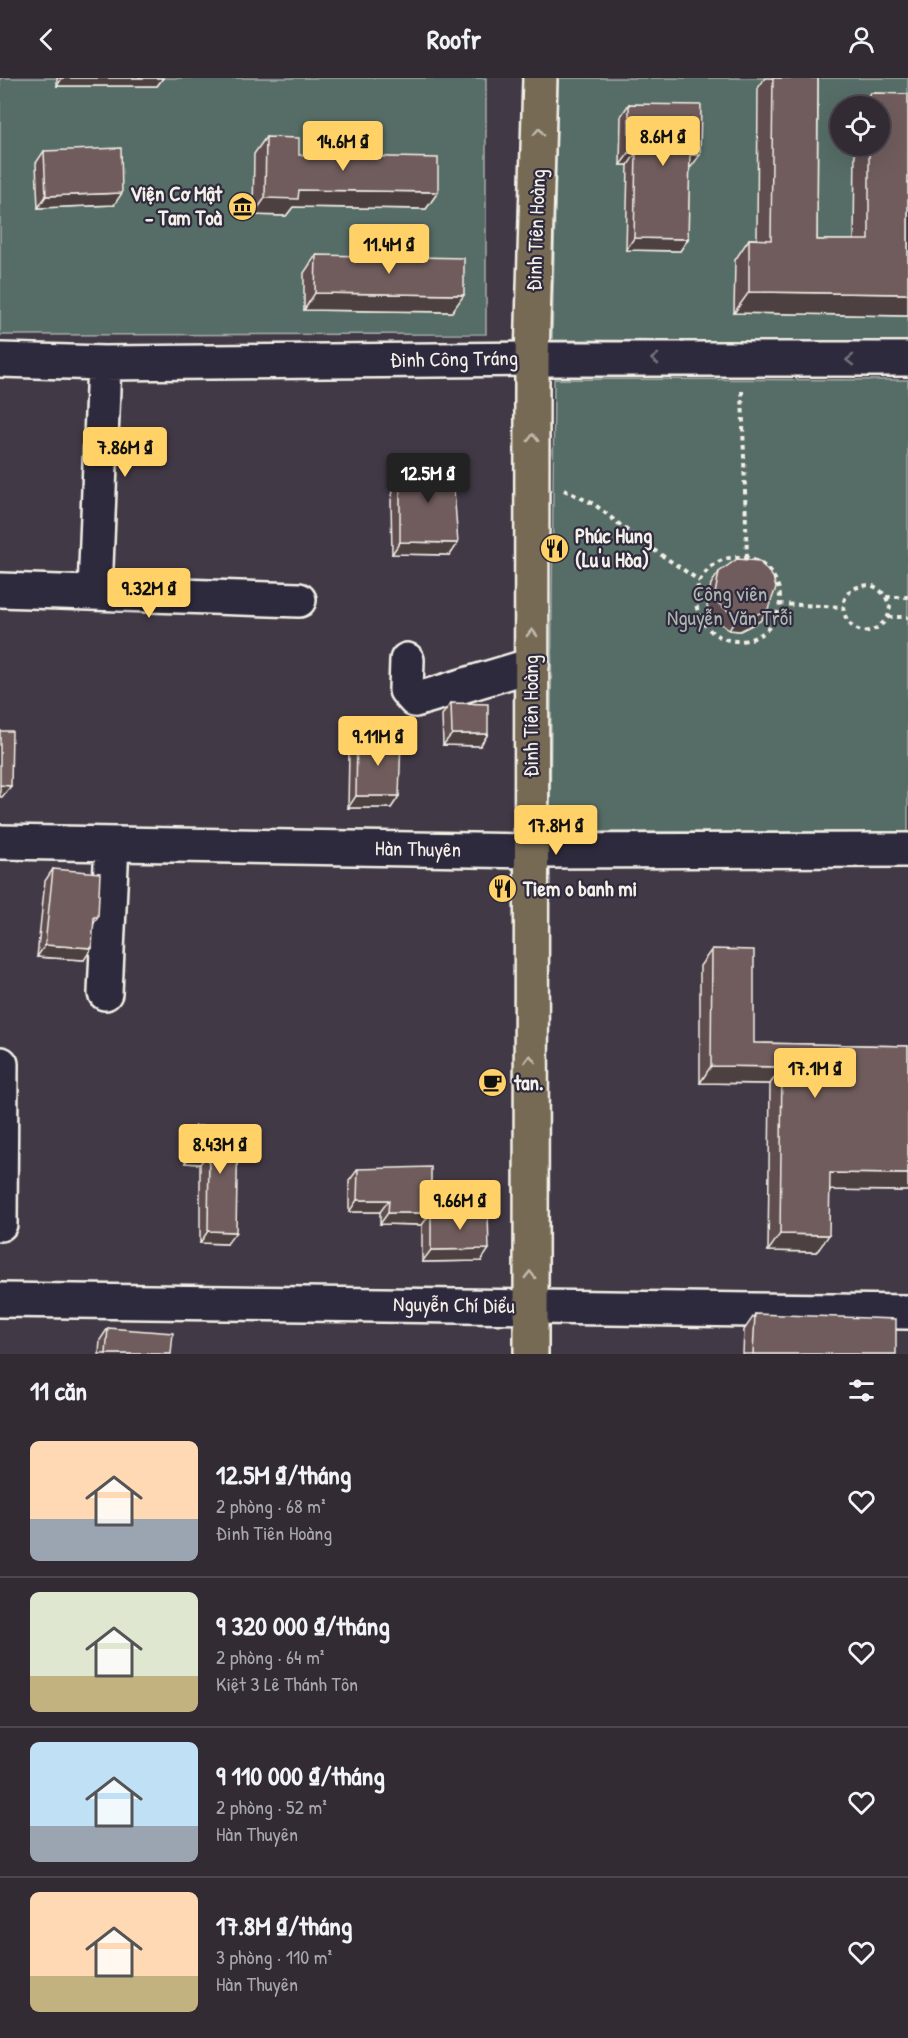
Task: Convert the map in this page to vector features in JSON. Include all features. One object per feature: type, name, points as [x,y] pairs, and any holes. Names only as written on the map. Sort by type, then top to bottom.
[{"type":"main road","name":"Đinh Tiên Hoàng","points":[[531,1354],[532,359],[540,78]]},
{"type":"street","name":"Đinh Công Tráng","points":[[0,360],[104,363],[532,359],[908,359]]},
{"type":"street","points":[[95,592],[104,363]]},
{"type":"street","points":[[0,590],[299,600]]},
{"type":"street","points":[[406,660],[406,690],[415,700],[532,665]]},
{"type":"street","name":"Hàn Thuyên","points":[[0,842],[530,851],[908,850]]},
{"type":"street","points":[[105,993],[112,844]]},
{"type":"street","points":[[0,1224],[2,1064]]},
{"type":"street","name":"Nguyễn Chí Diểu","points":[[0,1300],[908,1312]]},
{"type":"path","points":[[742,360],[747,558]]},
{"type":"path","points":[[533,488],[561,489],[585,499],[700,581]]},
{"type":"path","points":[[727,558],[747,558],[756,561],[772,575],[780,595],[780,604],[773,623],[763,633],[749,639],[735,641],[720,638],[708,629],[700,617],[696,602],[700,581],[713,564],[727,558]]},
{"type":"path","points":[[870,585],[880,589],[886,597],[890,607],[888,617],[873,631],[863,632],[853,628],[846,620],[843,607],[850,591],[860,586],[870,585]]},
{"type":"path","points":[[886,597],[908,597]]},
{"type":"path","points":[[780,604],[843,607]]},
{"type":"path","points":[[888,617],[908,617]]},
{"type":"green space","name":"Viện Cơ Mật - Tam Toà","points":[[0,78],[486,78],[486,334],[0,335]]},
{"type":"green space","points":[[558,78],[908,78],[908,342],[552,340]]},
{"type":"green space","name":"Công viên Nguyễn Văn Trỗi","points":[[554,379],[908,380],[908,832],[550,832]]},
{"type":"building","points":[[773,78],[818,78],[817,240],[869,240],[869,156],[890,156],[890,96],[870,96],[870,93],[908,94],[908,294],[749,292],[749,239],[771,240]]},
{"type":"building","points":[[629,104],[701,105],[700,155],[690,155],[688,239],[634,238],[636,153],[629,153]]},
{"type":"building","points":[[266,137],[299,138],[299,155],[438,158],[438,192],[299,190],[298,199],[265,198]]},
{"type":"building","points":[[121,148],[122,193],[46,196],[44,151]]},
{"type":"building","points":[[316,255],[464,258],[464,295],[315,293]]},
{"type":"building","points":[[405,462],[452,463],[458,543],[400,542],[400,489]]},
{"type":"building","points":[[737,559],[759,561],[773,577],[776,588],[768,609],[748,619],[737,618],[719,604],[715,594],[719,572]]},
{"type":"building","points":[[451,703],[488,704],[488,734],[452,734]]},
{"type":"building","points":[[0,731],[12,731],[11,786],[0,785]]},
{"type":"building","points":[[357,739],[401,739],[399,796],[356,796]]},
{"type":"building","points":[[53,869],[100,873],[98,917],[94,917],[92,948],[45,945]]},
{"type":"building","points":[[712,949],[754,950],[754,1043],[908,1046],[908,1174],[830,1173],[829,1235],[780,1234],[782,1067],[711,1066]]},
{"type":"building","points":[[195,1126],[238,1128],[236,1232],[208,1231],[209,1152],[193,1151]]},
{"type":"building","points":[[431,1167],[431,1213],[388,1213],[389,1200],[357,1200],[358,1169]]},
{"type":"building","points":[[431,1213],[488,1213],[489,1249],[431,1250]]},
{"type":"building","points":[[755,1314],[896,1319],[896,1354],[753,1354]]},
{"type":"building","points":[[108,1328],[173,1333],[171,1354],[106,1354]]},
{"type":"place","name":"Viện Cơ Mật - Tam Toà","points":[[243,206]]},
{"type":"place","name":"Phúc Hung (Lu'u Hòa)","points":[[554,548]]},
{"type":"place","name":"Tiem o banh mi","points":[[502,889]]},
{"type":"place","name":"tan.","points":[[493,1083]]}]
